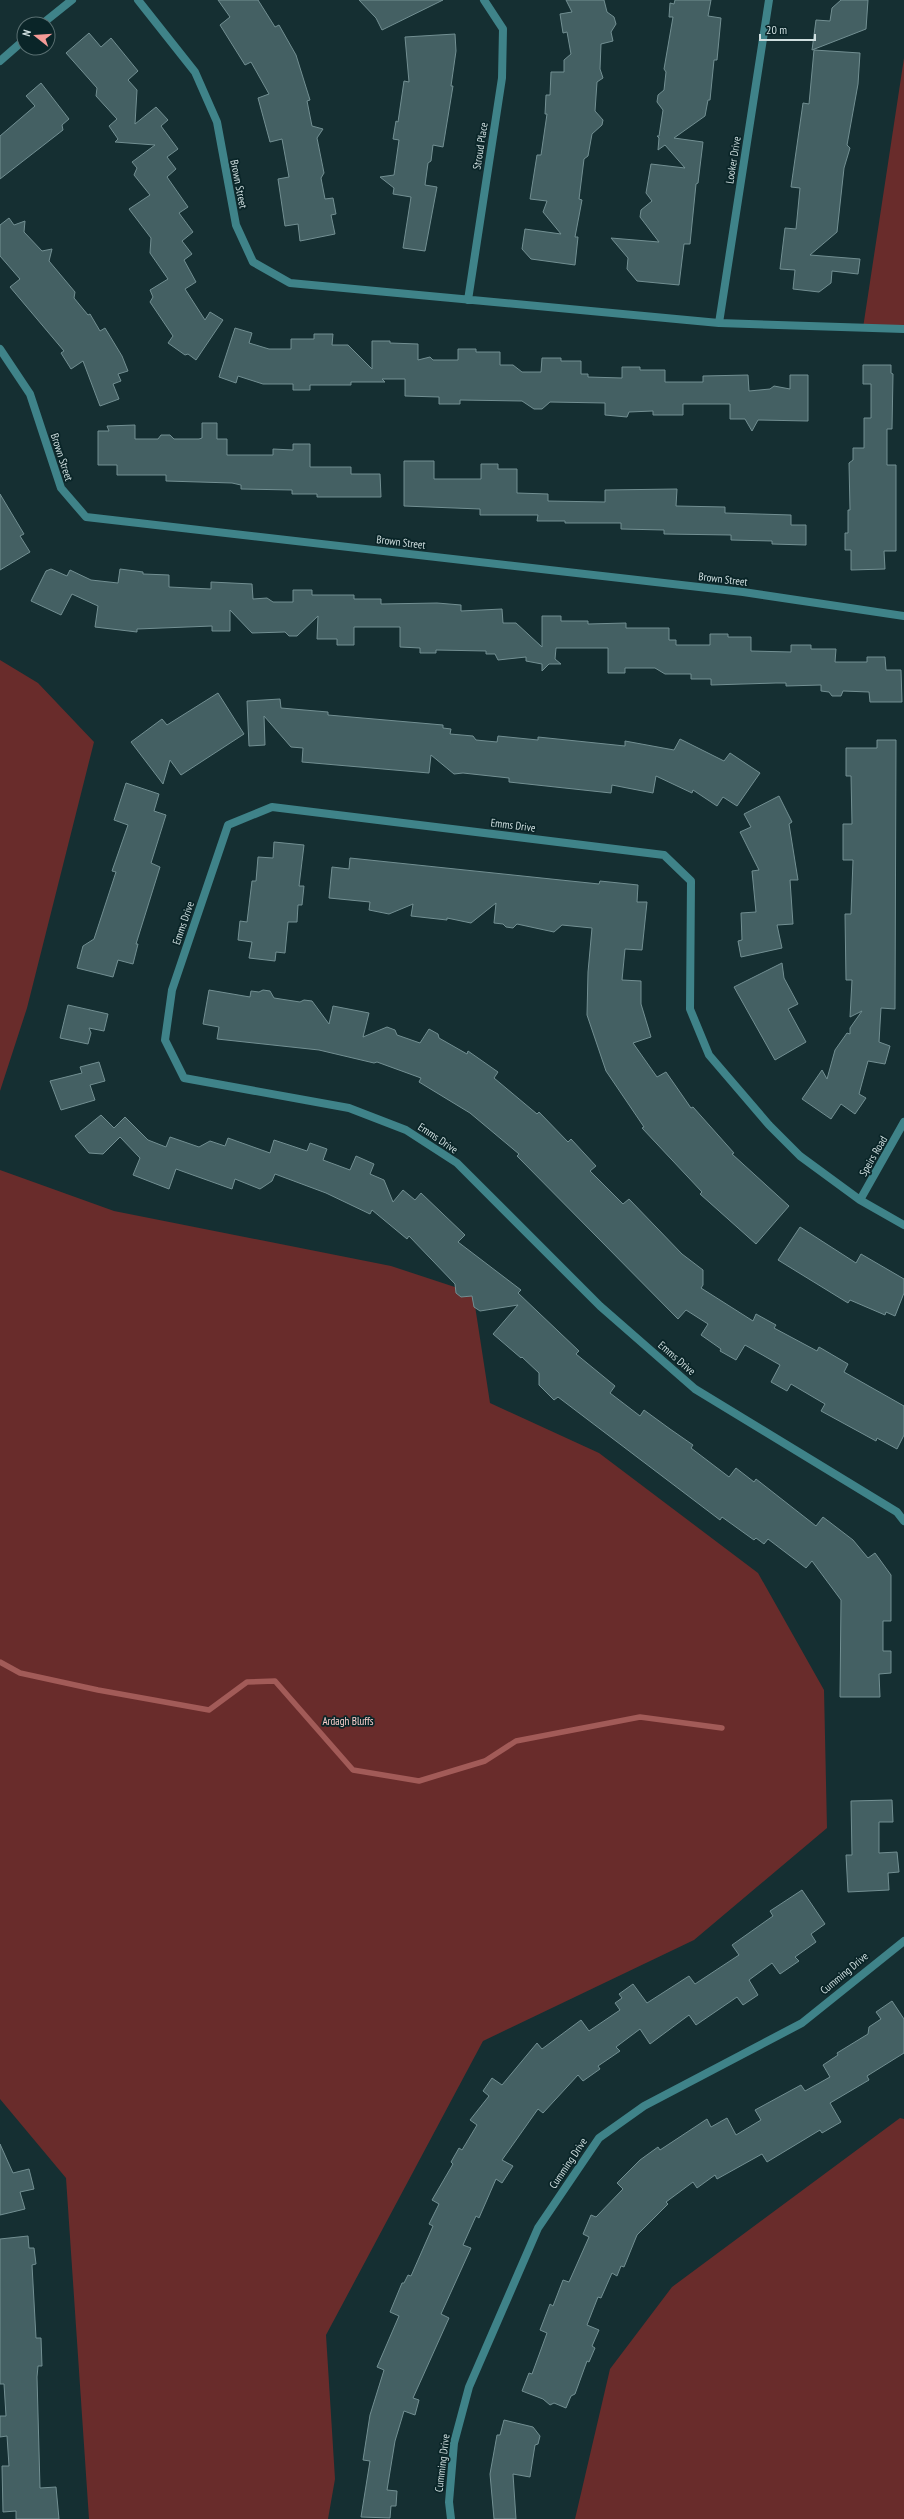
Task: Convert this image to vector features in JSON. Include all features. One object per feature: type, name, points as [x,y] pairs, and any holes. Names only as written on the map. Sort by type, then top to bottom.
[{"type":"street","points":[[52,16],[72,0]]},
{"type":"street","name":"Brown Street","points":[[138,0],[195,72],[217,122],[236,225],[253,262],[290,283],[719,323],[904,329]]},
{"type":"street","name":"Stroud Place","points":[[468,300],[502,78],[503,29],[484,0]]},
{"type":"street","name":"Looker Drive","points":[[719,323],[769,0]]},
{"type":"street","points":[[0,61],[16,47]]},
{"type":"street","name":"Brown Street","points":[[0,349],[30,394],[61,488],[86,517],[743,592],[904,616]]},
{"type":"street","name":"Emms Drive","points":[[904,1225],[860,1200],[800,1156],[769,1125],[709,1055],[690,1009],[690,881],[664,855],[272,807],[228,825],[172,990],[165,1040],[184,1078],[349,1108],[406,1130],[457,1163],[600,1306],[695,1389],[897,1512],[904,1521]]},
{"type":"street","name":"Speirs Road","points":[[860,1200],[904,1122]]},
{"type":"street","name":"Cumming Drive","points":[[451,2519],[449,2502],[454,2443],[469,2387],[538,2228],[599,2138],[644,2106],[802,2023],[904,1941]]},
{"type":"green space","points":[[904,58],[904,329],[863,328]]},
{"type":"green space","points":[[0,660],[38,683],[94,742],[27,1008],[0,1091]]},
{"type":"green space","name":"Ardagh Bluffs","points":[[0,1170],[114,1211],[391,1266],[473,1293],[490,1403],[599,1453],[758,1573],[824,1690],[827,1828],[694,1940],[483,2041],[326,2335],[335,2479],[328,2519],[89,2519],[66,2178],[0,2099]]},
{"type":"green space","points":[[900,2118],[904,2119],[904,2519],[575,2519],[610,2369],[672,2287]]},
{"type":"building","points":[[218,0],[258,0],[275,27],[279,25],[296,55],[310,100],[307,101],[312,126],[323,129],[317,138],[324,173],[321,178],[325,199],[333,198],[336,214],[331,215],[335,234],[300,241],[298,224],[285,226],[278,179],[289,177],[282,139],[270,142],[258,98],[269,94],[251,62],[245,65],[220,25],[230,17]]},
{"type":"building","points":[[359,0],[443,0],[382,30],[376,18]]},
{"type":"building","points":[[566,0],[604,0],[607,12],[614,17],[616,24],[611,32],[613,41],[601,44],[600,69],[603,78],[597,82],[595,111],[603,120],[602,125],[592,134],[588,156],[584,159],[579,199],[582,200],[575,237],[578,237],[575,265],[531,259],[522,249],[525,229],[561,234],[543,212],[547,201],[530,199],[537,155],[541,155],[547,114],[545,114],[546,95],[550,95],[551,72],[564,72],[564,60],[571,54],[567,32],[563,33],[560,14],[572,12]]},
{"type":"building","points":[[675,0],[711,0],[708,16],[721,18],[717,60],[714,60],[710,100],[708,100],[705,116],[674,138],[703,142],[698,183],[696,184],[690,244],[684,244],[679,285],[637,281],[627,269],[628,258],[611,238],[659,242],[640,217],[641,210],[652,201],[646,193],[651,164],[685,168],[665,145],[658,150],[659,138],[657,136],[659,136],[663,110],[657,102],[658,95],[664,90],[666,72],[664,69],[673,17],[669,17],[670,3],[674,4]]},
{"type":"building","points":[[841,0],[868,0],[866,29],[812,50],[816,20],[830,21],[832,8]]},
{"type":"building","points":[[89,33],[101,47],[111,38],[138,71],[128,80],[137,90],[135,124],[156,107],[168,120],[161,126],[178,149],[167,157],[176,169],[167,177],[188,207],[179,213],[193,232],[182,241],[192,254],[184,260],[196,282],[185,289],[205,320],[210,312],[223,320],[196,360],[188,354],[185,355],[168,343],[173,336],[150,302],[153,297],[150,290],[168,279],[150,253],[151,238],[129,209],[150,195],[134,175],[137,168],[132,162],[155,145],[115,142],[118,139],[109,126],[117,119],[96,96],[97,88],[66,53]]},
{"type":"building","points":[[455,34],[456,51],[451,86],[453,86],[443,147],[433,145],[431,161],[428,163],[425,185],[437,187],[425,251],[403,248],[411,197],[393,194],[394,188],[380,177],[394,175],[399,140],[393,139],[396,121],[398,122],[404,81],[409,82],[405,37]]},
{"type":"building","points":[[814,50],[860,53],[858,84],[847,145],[850,148],[844,168],[837,232],[810,255],[860,259],[858,274],[832,271],[831,283],[819,292],[793,289],[795,270],[780,269],[785,228],[796,229],[800,188],[791,187],[803,103],[809,104]]},
{"type":"building","points":[[41,83],[69,119],[62,125],[63,130],[0,179],[0,136],[35,106],[26,96]]},
{"type":"building","points":[[9,218],[14,225],[25,221],[24,232],[42,251],[52,249],[49,261],[75,292],[74,298],[88,315],[90,314],[100,331],[105,328],[122,356],[128,371],[118,374],[121,381],[113,384],[119,399],[100,406],[83,361],[71,369],[61,353],[64,351],[10,287],[20,279],[0,256],[0,225]]},
{"type":"building","points":[[235,328],[252,333],[249,343],[269,349],[291,349],[291,339],[314,339],[314,334],[333,334],[332,345],[348,345],[372,369],[372,341],[390,341],[390,343],[418,344],[418,360],[430,357],[433,360],[458,360],[458,349],[476,349],[476,352],[500,352],[500,365],[513,365],[522,372],[541,372],[542,358],[561,358],[561,361],[581,361],[581,374],[588,374],[588,377],[622,378],[622,367],[640,367],[640,370],[665,370],[665,382],[703,382],[703,376],[748,375],[749,391],[770,389],[774,386],[790,389],[790,375],[808,375],[808,421],[758,420],[752,431],[745,419],[730,419],[730,404],[683,404],[683,415],[653,415],[653,411],[629,412],[627,417],[605,415],[605,403],[550,402],[542,409],[534,409],[522,401],[460,400],[460,404],[439,404],[439,397],[405,396],[405,379],[382,379],[385,382],[351,382],[351,385],[310,385],[310,390],[293,390],[293,384],[263,384],[238,376],[236,383],[219,377]]},
{"type":"building","points":[[863,365],[891,365],[891,373],[893,374],[892,429],[887,429],[887,465],[896,465],[896,551],[884,551],[885,569],[851,570],[851,550],[845,550],[845,533],[848,533],[848,510],[850,510],[849,463],[853,460],[853,448],[864,448],[864,418],[871,418],[871,384],[863,384]]},
{"type":"building","points":[[202,423],[217,423],[217,439],[227,439],[227,455],[273,455],[273,449],[293,450],[293,444],[310,444],[310,467],[351,467],[351,474],[380,474],[381,497],[317,497],[317,494],[292,494],[292,490],[241,489],[241,485],[232,483],[166,481],[166,475],[117,475],[117,465],[98,465],[98,431],[109,431],[107,426],[135,425],[135,439],[158,439],[161,435],[170,435],[174,439],[199,439],[202,438]]},
{"type":"building","points":[[404,461],[434,461],[434,479],[481,479],[481,464],[498,464],[498,469],[517,469],[517,493],[548,494],[548,501],[605,502],[605,490],[677,489],[676,506],[725,507],[725,513],[791,515],[791,525],[806,525],[806,545],[772,544],[772,541],[731,540],[731,535],[664,534],[664,530],[621,529],[621,523],[565,523],[565,521],[537,521],[538,515],[480,515],[480,509],[404,506]]},
{"type":"building","points":[[0,494],[24,534],[20,536],[30,552],[0,570]]},
{"type":"building","points":[[51,569],[67,576],[70,570],[91,580],[118,583],[120,569],[143,572],[143,574],[169,575],[169,587],[211,589],[211,582],[252,584],[253,599],[267,598],[273,602],[293,602],[293,590],[312,590],[312,595],[354,595],[354,599],[381,599],[381,604],[437,603],[461,605],[461,611],[502,609],[503,623],[516,623],[542,647],[542,616],[561,616],[561,621],[588,621],[588,624],[626,623],[626,628],[669,628],[669,640],[676,640],[676,645],[710,645],[710,634],[728,634],[728,637],[751,637],[751,651],[791,652],[791,645],[811,645],[811,649],[836,649],[835,662],[867,662],[867,657],[885,657],[886,670],[901,670],[902,702],[870,702],[869,692],[843,691],[841,696],[832,696],[829,692],[821,691],[821,685],[786,686],[786,683],[776,683],[711,685],[711,679],[691,679],[691,674],[665,674],[655,668],[625,668],[625,673],[608,673],[608,648],[556,648],[555,659],[561,664],[549,664],[542,671],[542,664],[526,661],[526,657],[498,660],[495,654],[486,654],[486,651],[436,650],[436,653],[420,653],[420,648],[400,647],[400,627],[354,627],[354,645],[337,645],[337,639],[317,639],[318,616],[297,636],[289,636],[285,632],[252,633],[230,610],[230,631],[212,631],[212,626],[137,629],[137,632],[95,627],[98,606],[72,594],[61,615],[31,601],[46,571]]},
{"type":"building","points":[[218,693],[244,734],[181,775],[170,760],[163,784],[131,742],[162,719],[167,725]]},
{"type":"building","points":[[280,699],[281,708],[328,712],[328,715],[443,725],[443,728],[451,729],[450,734],[473,736],[476,740],[497,742],[498,736],[538,740],[538,737],[625,746],[625,741],[674,750],[680,739],[724,761],[730,753],[760,773],[737,806],[723,797],[717,806],[693,790],[692,793],[656,776],[653,793],[612,785],[611,793],[509,782],[509,778],[463,773],[454,774],[431,755],[429,773],[302,762],[303,748],[291,747],[264,716],[265,745],[249,746],[247,701]]},
{"type":"building","points":[[877,740],[896,740],[895,1009],[881,1008],[879,1042],[890,1046],[885,1064],[868,1061],[859,1094],[866,1098],[855,1114],[841,1104],[831,1119],[802,1099],[822,1070],[827,1079],[835,1050],[847,1033],[850,1034],[850,1028],[862,1011],[850,1017],[852,980],[846,980],[845,914],[851,914],[853,860],[843,860],[843,824],[852,824],[851,776],[846,776],[846,748],[877,748]]},
{"type":"building","points":[[126,783],[159,794],[154,811],[166,815],[151,863],[160,867],[136,944],[138,944],[133,964],[118,960],[113,977],[77,968],[83,946],[94,939],[116,872],[112,871],[128,825],[114,820]]},
{"type":"building","points":[[779,796],[792,822],[789,824],[798,880],[790,880],[793,924],[777,925],[782,948],[741,957],[738,941],[742,940],[741,913],[756,912],[752,871],[759,870],[740,832],[751,827],[744,814]]},
{"type":"building","points":[[274,842],[304,845],[299,886],[304,886],[302,905],[298,905],[297,922],[288,922],[285,953],[276,952],[275,961],[249,958],[252,942],[238,940],[240,921],[247,922],[252,881],[256,881],[258,857],[273,858]]},
{"type":"building","points":[[350,858],[599,884],[600,881],[638,885],[637,902],[647,902],[642,950],[625,949],[622,980],[641,981],[641,1004],[651,1037],[633,1043],[657,1077],[666,1072],[691,1108],[693,1107],[734,1153],[732,1154],[789,1206],[756,1244],[700,1194],[702,1192],[642,1128],[644,1127],[606,1071],[587,1015],[588,972],[592,928],[562,925],[554,932],[517,924],[513,928],[506,927],[503,924],[494,923],[496,903],[471,923],[447,918],[447,920],[411,916],[413,904],[389,914],[369,910],[370,902],[329,898],[332,867],[349,869]]},
{"type":"building","points":[[782,963],[784,978],[798,1004],[788,1009],[806,1042],[775,1060],[734,987]]},
{"type":"building","points":[[209,990],[250,997],[251,991],[259,992],[263,990],[270,991],[274,998],[300,1002],[304,1000],[312,1001],[329,1024],[333,1006],[369,1013],[363,1037],[387,1027],[395,1030],[397,1035],[420,1043],[429,1029],[438,1034],[439,1038],[467,1054],[468,1051],[498,1072],[494,1078],[537,1114],[539,1112],[568,1142],[571,1139],[596,1166],[590,1171],[623,1204],[629,1199],[682,1254],[703,1270],[703,1285],[701,1288],[753,1321],[756,1314],[776,1325],[774,1328],[817,1351],[819,1347],[848,1364],[844,1372],[904,1406],[904,1435],[897,1449],[877,1438],[876,1441],[821,1411],[825,1404],[791,1384],[787,1391],[771,1382],[780,1365],[745,1345],[736,1360],[720,1351],[721,1349],[701,1335],[708,1324],[686,1310],[678,1319],[517,1156],[519,1154],[470,1113],[419,1082],[421,1078],[377,1062],[374,1063],[319,1050],[217,1039],[219,1027],[203,1024]]},
{"type":"building","points":[[68,1005],[108,1014],[104,1031],[89,1028],[91,1033],[88,1044],[60,1038]]},
{"type":"building","points":[[99,1062],[105,1081],[90,1085],[95,1100],[61,1110],[50,1081],[82,1073],[80,1067]]},
{"type":"building","points":[[101,1115],[114,1128],[125,1117],[148,1140],[166,1147],[170,1137],[199,1147],[210,1141],[225,1146],[228,1138],[270,1153],[274,1140],[307,1151],[310,1143],[327,1149],[323,1160],[350,1170],[356,1156],[374,1164],[370,1174],[384,1180],[393,1202],[403,1190],[415,1200],[421,1193],[465,1235],[458,1242],[521,1290],[518,1293],[579,1351],[576,1354],[615,1386],[610,1393],[640,1416],[644,1410],[693,1445],[691,1448],[729,1477],[736,1468],[754,1482],[756,1479],[816,1526],[823,1517],[853,1540],[868,1558],[875,1553],[891,1575],[891,1621],[883,1621],[883,1651],[891,1651],[891,1673],[879,1674],[880,1697],[840,1697],[841,1600],[812,1561],[806,1568],[768,1539],[764,1544],[756,1538],[754,1540],[722,1517],[720,1520],[558,1397],[554,1400],[539,1385],[539,1373],[522,1357],[521,1358],[493,1334],[518,1305],[480,1311],[474,1307],[472,1296],[461,1297],[456,1293],[455,1284],[409,1236],[407,1239],[372,1210],[370,1214],[326,1193],[275,1174],[272,1181],[260,1189],[235,1179],[232,1189],[176,1169],[169,1189],[133,1175],[140,1158],[120,1137],[103,1154],[89,1153],[75,1136]]},
{"type":"building","points":[[800,1227],[856,1263],[861,1254],[904,1279],[904,1293],[895,1316],[886,1312],[885,1315],[850,1300],[848,1303],[778,1260]]},
{"type":"building","points":[[892,1800],[893,1822],[879,1822],[879,1853],[897,1852],[899,1872],[888,1873],[889,1890],[848,1892],[846,1855],[852,1855],[851,1801]]},
{"type":"building","points":[[802,1890],[825,1924],[811,1934],[816,1942],[795,1957],[799,1961],[780,1974],[772,1963],[749,1980],[758,1995],[743,2005],[737,1997],[696,2025],[689,2015],[650,2044],[640,2029],[616,2047],[620,2051],[598,2066],[600,2069],[583,2081],[578,2075],[543,2113],[538,2109],[502,2160],[513,2166],[502,2183],[496,2179],[479,2218],[476,2216],[463,2245],[471,2248],[441,2314],[449,2318],[413,2398],[419,2400],[415,2415],[404,2411],[395,2441],[387,2490],[397,2491],[396,2506],[391,2506],[390,2518],[361,2517],[370,2461],[363,2460],[370,2415],[384,2370],[377,2367],[399,2316],[390,2312],[402,2283],[404,2283],[408,2275],[411,2276],[433,2226],[429,2224],[439,2204],[432,2200],[453,2164],[451,2162],[459,2148],[462,2150],[477,2125],[470,2120],[489,2096],[483,2091],[492,2078],[502,2085],[537,2043],[542,2049],[581,2020],[589,2031],[620,2010],[615,2003],[622,1998],[619,1994],[633,1984],[647,2003],[689,1976],[695,1984],[739,1955],[732,1945],[773,1916],[770,1911]]},
{"type":"building","points":[[892,2001],[904,2019],[904,2053],[867,2076],[869,2080],[830,2103],[841,2122],[822,2133],[820,2130],[767,2162],[762,2154],[717,2179],[715,2175],[697,2188],[693,2182],[666,2202],[668,2204],[637,2235],[624,2267],[621,2266],[617,2276],[612,2273],[601,2298],[598,2297],[587,2325],[599,2330],[592,2346],[595,2348],[589,2362],[587,2361],[575,2394],[571,2396],[566,2408],[554,2403],[550,2405],[543,2399],[522,2391],[529,2373],[532,2374],[547,2333],[540,2330],[550,2304],[553,2306],[563,2280],[569,2282],[589,2237],[583,2234],[591,2215],[596,2217],[623,2189],[617,2183],[640,2160],[658,2147],[660,2150],[707,2119],[711,2127],[727,2118],[736,2135],[761,2120],[755,2110],[801,2085],[805,2091],[830,2077],[823,2065],[838,2055],[837,2053],[868,2034],[869,2027],[881,2019],[876,2012]]},
{"type":"building","points":[[0,2144],[13,2173],[29,2169],[34,2189],[20,2192],[25,2209],[0,2215]]},
{"type":"building","points":[[28,2236],[29,2248],[34,2248],[36,2264],[32,2265],[36,2338],[41,2338],[42,2366],[38,2366],[37,2377],[40,2488],[56,2487],[59,2519],[16,2519],[16,2511],[3,2512],[2,2466],[9,2466],[7,2436],[0,2437],[0,2416],[6,2416],[4,2384],[0,2384],[0,2239]]},
{"type":"building","points":[[504,2420],[533,2427],[540,2436],[538,2444],[535,2445],[530,2477],[513,2474],[516,2519],[494,2519],[490,2474],[497,2435],[500,2435]]},
{"type":"waterway","points":[[0,1662],[20,1673],[98,1690],[209,1710],[247,1682],[275,1681],[353,1770],[419,1781],[485,1761],[516,1741],[640,1717],[722,1728]]}]
